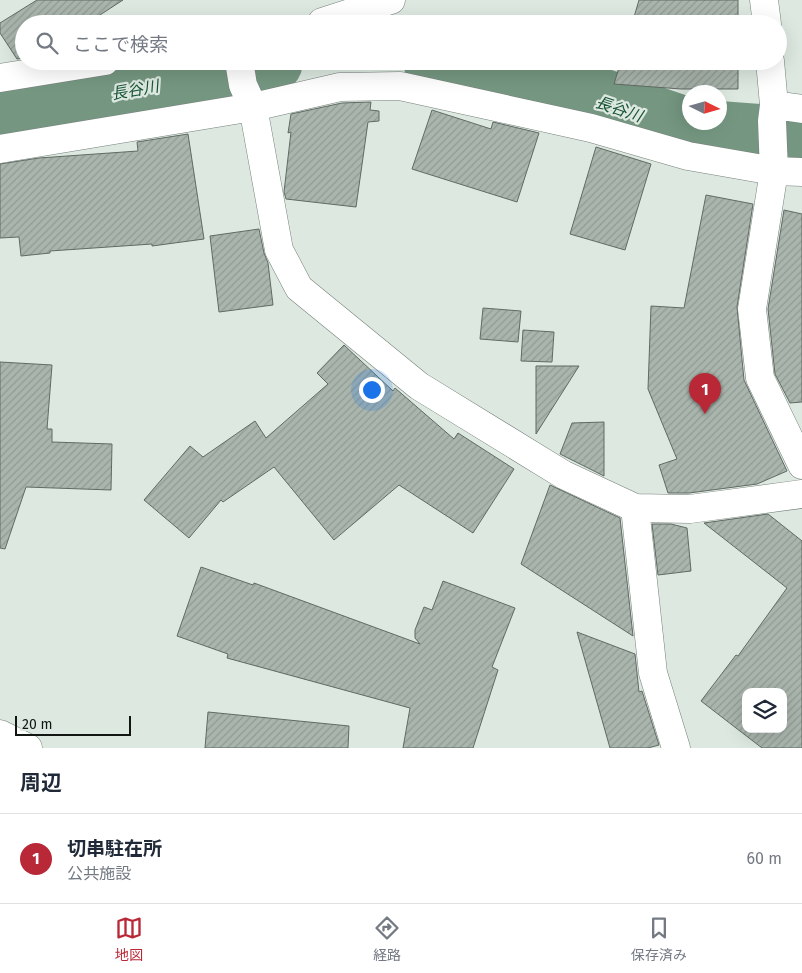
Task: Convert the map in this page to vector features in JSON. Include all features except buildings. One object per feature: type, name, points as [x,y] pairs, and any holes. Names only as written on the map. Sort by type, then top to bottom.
[{"type":"street","points":[[320,15],[391,0]]},
{"type":"street","points":[[764,0],[766,15]]},
{"type":"street","points":[[0,78],[49,70]]},
{"type":"street","points":[[240,70],[242,85],[253,106],[279,250],[299,288],[418,386],[564,475],[635,508],[690,509],[802,494]]},
{"type":"street","points":[[771,70],[773,163],[752,309],[760,378],[802,465]]},
{"type":"street","points":[[0,148],[253,106],[340,87],[400,86],[591,128],[688,156],[773,163],[802,172]]},
{"type":"street","points":[[773,113],[802,109]]},
{"type":"street","points":[[635,508],[653,673],[676,748]]},
{"type":"waterway","name":"長谷川","points":[[0,113],[190,81],[233,70]]},
{"type":"waterway","name":"長谷川","points":[[487,70],[520,76],[691,134],[802,142]]},
{"type":"place","name":"切串駐在所","points":[[705,414]]}]
